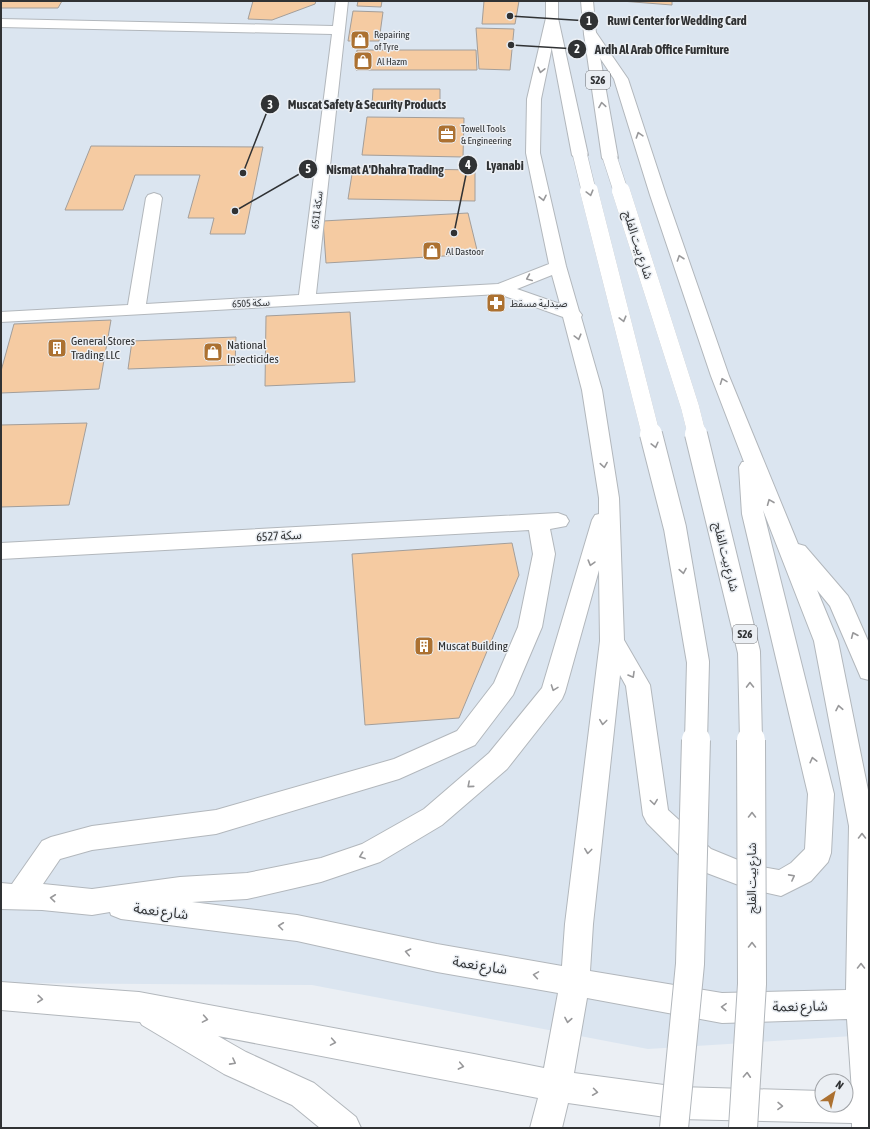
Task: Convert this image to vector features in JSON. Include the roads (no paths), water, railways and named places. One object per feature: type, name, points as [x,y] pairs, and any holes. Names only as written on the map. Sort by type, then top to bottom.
[{"type":"street","name":"سكة 6511","points":[[307,300],[342,1]]},
{"type":"street","name":"شارع بيت الفلج","points":[[587,1],[590,34],[610,158],[690,407],[749,652],[752,810],[752,976],[743,1128]]},
{"type":"street","points":[[552,10],[580,155],[647,412],[675,528],[698,662],[690,964],[674,1128]]},
{"type":"street","points":[[546,1128],[556,1086],[575,981],[579,924],[612,641],[610,498],[592,390],[573,315],[558,266],[533,153],[534,99],[552,10]]},
{"type":"street","points":[[1,23],[339,30]]},
{"type":"street","points":[[590,34],[621,79],[658,195],[705,330],[748,447],[826,641],[862,826],[865,1004],[869,1108],[868,1128]]},
{"type":"street","points":[[136,310],[154,198]]},
{"type":"street","name":"سكة 6505","points":[[1,317],[501,289],[558,266]]},
{"type":"street","name":"سكة 6505","points":[[501,289],[573,315]]},
{"type":"street","points":[[612,641],[638,685],[656,815],[701,858],[708,861],[749,877],[781,882],[801,872],[818,853],[822,794],[753,514],[748,447]]},
{"type":"street","points":[[10,896],[42,897],[92,902],[180,890],[247,886],[321,870],[370,853],[433,817],[498,762],[553,692],[610,498]]},
{"type":"street","name":"سكة 6527","points":[[1,551],[548,521],[544,554],[530,627],[504,688],[466,738],[398,768],[216,822],[92,838],[51,849],[10,896]]},
{"type":"street","points":[[785,538],[840,602],[869,671]]},
{"type":"street","name":"شارع نعمة","points":[[92,902],[297,928],[436,958],[575,981],[722,1008],[865,1004]]},
{"type":"street","points":[[1,996],[139,1007],[474,1068],[556,1086],[680,1104],[869,1108]]},
{"type":"street","points":[[139,1007],[235,1063],[303,1094],[345,1128]]},
{"type":"place","name":"Ruwi Center for Wedding Card","points":[[510,16]]},
{"type":"place","name":"Repairing of Tyre","points":[[360,40]]},
{"type":"place","name":"Ardh Al Arab Office Furniture","points":[[511,45]]},
{"type":"place","name":"Al Hazm","points":[[363,61]]},
{"type":"place","name":"Towell Tools & Engineering","points":[[447,134]]},
{"type":"place","name":"Muscat Safety & Security Products","points":[[243,173]]},
{"type":"place","name":"Nismat A'Dhahra Trading","points":[[235,211]]},
{"type":"place","name":"Lyanabi","points":[[454,233]]},
{"type":"place","name":"Al Dastoor","points":[[432,251]]},
{"type":"place","name":"صيدلية مسقط","points":[[496,303]]},
{"type":"place","name":"General Stores Trading LLC","points":[[57,348]]},
{"type":"place","name":"National Insecticides","points":[[213,352]]},
{"type":"place","name":"Muscat Building","points":[[424,646]]}]
